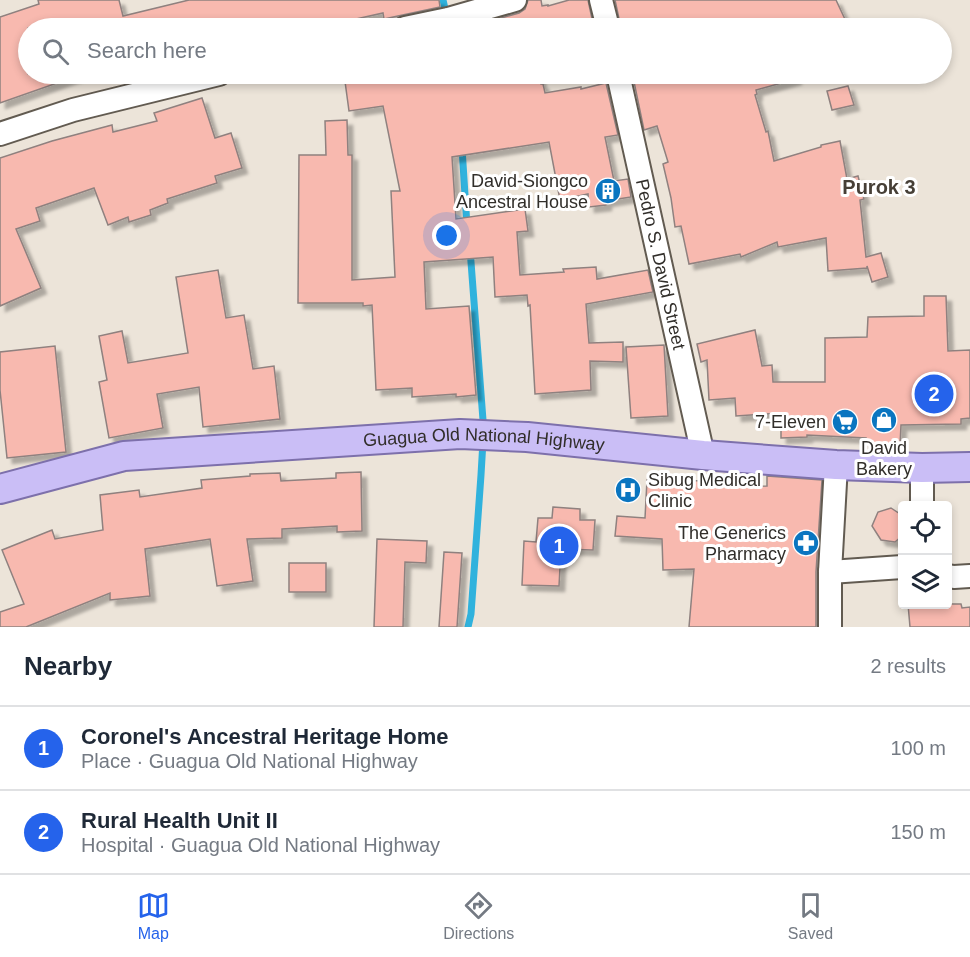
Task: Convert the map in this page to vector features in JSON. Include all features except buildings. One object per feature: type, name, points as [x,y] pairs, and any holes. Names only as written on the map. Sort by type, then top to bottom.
[{"type":"main road","name":"Guagua Old National Highway","points":[[0,489],[124,456],[460,434],[527,437],[703,455],[836,465],[970,467]]},
{"type":"street","points":[[452,18],[515,0]]},
{"type":"street","points":[[601,0],[606,18]]},
{"type":"street","points":[[0,134],[73,111],[180,84]]},
{"type":"street","name":"Pedro S. David Street","points":[[620,84],[703,455]]},
{"type":"street","points":[[830,627],[830,572],[836,465]]},
{"type":"street","points":[[922,468],[922,501]]},
{"type":"street","points":[[830,572],[898,567]]},
{"type":"street","points":[[952,577],[970,576]]},
{"type":"waterway","points":[[443,0],[446,13]]},
{"type":"waterway","points":[[462,148],[467,226]]},
{"type":"waterway","points":[[470,249],[483,430]]},
{"type":"waterway","points":[[468,627],[471,614],[483,441]]},
{"type":"place","name":"David-Siongco Ancestral House","points":[[608,191]]},
{"type":"place","name":"Rural Health Unit II","points":[[934,394]]},
{"type":"place","name":"David Bakery","points":[[884,420]]},
{"type":"place","name":"7-Eleven","points":[[845,422]]},
{"type":"place","name":"Sibug Medical Clinic","points":[[628,490]]},
{"type":"place","name":"The Generics Pharmacy","points":[[806,543]]},
{"type":"place","name":"Coronel's Ancestral Heritage Home","points":[[559,546]]},
{"type":"district","name":"Purok 3","points":[[879,187]]}]
